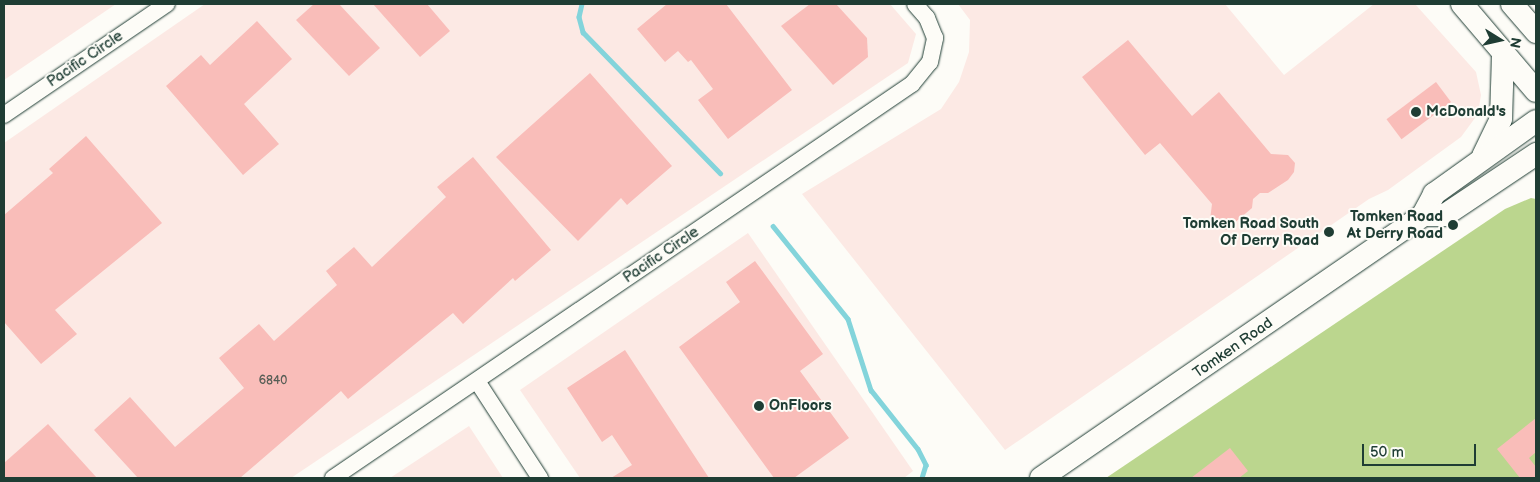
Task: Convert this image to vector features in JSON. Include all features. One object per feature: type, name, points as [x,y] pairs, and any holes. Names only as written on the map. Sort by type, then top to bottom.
[{"type":"main road","points":[[1462,4],[1503,55],[1536,91]]},
{"type":"main road","points":[[1522,13],[1536,32]]},
{"type":"main road","points":[[1481,159],[1501,119],[1503,55]]},
{"type":"main road","name":"Tomken Road","points":[[1041,478],[1423,216],[1434,194],[1536,121]]},
{"type":"main road","name":"Tomken Road","points":[[1423,216],[1445,215],[1532,161]]},
{"type":"street","name":"Pacific Circle","points":[[4,115],[167,4]]},
{"type":"street","name":"Pacific Circle","points":[[333,478],[912,84],[930,62],[935,38],[927,18],[916,4]]},
{"type":"street","points":[[476,381],[540,478]]},
{"type":"shaded area","points":[[4,4],[116,4],[4,80]]},
{"type":"shaded area","points":[[205,4],[890,4],[916,34],[908,63],[291,478],[4,478],[4,143]]},
{"type":"shaded area","points":[[958,4],[1225,4],[1284,75],[1374,4],[1415,4],[1476,72],[1481,95],[1479,107],[1475,118],[1461,137],[1388,190],[1369,199],[1005,450],[802,194],[941,109],[959,82],[969,52],[970,20]]},
{"type":"shaded area","points":[[748,233],[913,471],[904,478],[580,478],[520,390]]},
{"type":"shaded area","points":[[469,426],[503,478],[390,478]]},
{"type":"green space","points":[[1531,198],[1536,199],[1536,478],[1106,478],[1505,209]]},
{"type":"building","points":[[314,4],[339,4],[380,48],[349,76],[296,20]]},
{"type":"building","points":[[373,4],[427,4],[450,31],[420,57]]},
{"type":"building","points":[[667,4],[726,4],[792,90],[728,139],[698,100],[713,89],[691,60],[688,62],[678,51],[665,62],[637,29]]},
{"type":"building","points":[[810,4],[836,4],[867,38],[868,57],[833,85],[781,26]]},
{"type":"building","points":[[257,21],[292,59],[244,104],[279,144],[243,175],[166,86],[201,55],[210,65]]},
{"type":"building","points":[[1128,40],[1192,116],[1219,92],[1271,154],[1288,155],[1295,163],[1294,172],[1288,180],[1268,193],[1260,193],[1253,199],[1252,208],[1226,230],[1218,229],[1210,220],[1212,204],[1160,143],[1145,155],[1082,77]]},
{"type":"building","points":[[590,73],[672,166],[627,205],[621,198],[578,241],[496,157]]},
{"type":"building","name":"McDonald's","points":[[1436,82],[1451,102],[1402,139],[1386,119]]},
{"type":"building","points":[[86,136],[162,223],[55,310],[77,334],[41,364],[4,322],[4,215],[53,173],[49,169]]},
{"type":"building","points":[[473,157],[551,250],[515,281],[513,278],[463,324],[453,313],[348,399],[341,391],[240,478],[138,478],[94,430],[130,397],[175,447],[244,388],[219,358],[259,324],[274,341],[337,285],[326,271],[354,247],[372,267],[446,197],[437,187]]},
{"type":"building","points":[[755,261],[823,354],[800,371],[849,438],[794,478],[774,478],[679,347],[740,302],[726,282]]},
{"type":"building","points":[[625,350],[709,478],[611,478],[632,465],[612,435],[602,442],[567,388]]},
{"type":"building","points":[[1536,418],[1536,452],[1529,458],[1536,467],[1536,478],[1520,478],[1497,449]]},
{"type":"building","points":[[48,424],[97,478],[4,478],[4,463]]},
{"type":"building","points":[[1230,448],[1248,471],[1239,478],[1191,478]]},
{"type":"waterway","points":[[582,4],[579,17],[583,32],[720,173]]},
{"type":"waterway","points":[[773,226],[848,319],[871,390],[918,449],[926,465],[922,478]]},
{"type":"place","name":"McDonald's","points":[[1416,112]]},
{"type":"place","name":"Tomken Road At Derry Road","points":[[1453,225]]},
{"type":"place","name":"Tomken Road South Of Derry Road","points":[[1329,232]]},
{"type":"place","name":"OnFloors","points":[[759,406]]}]
